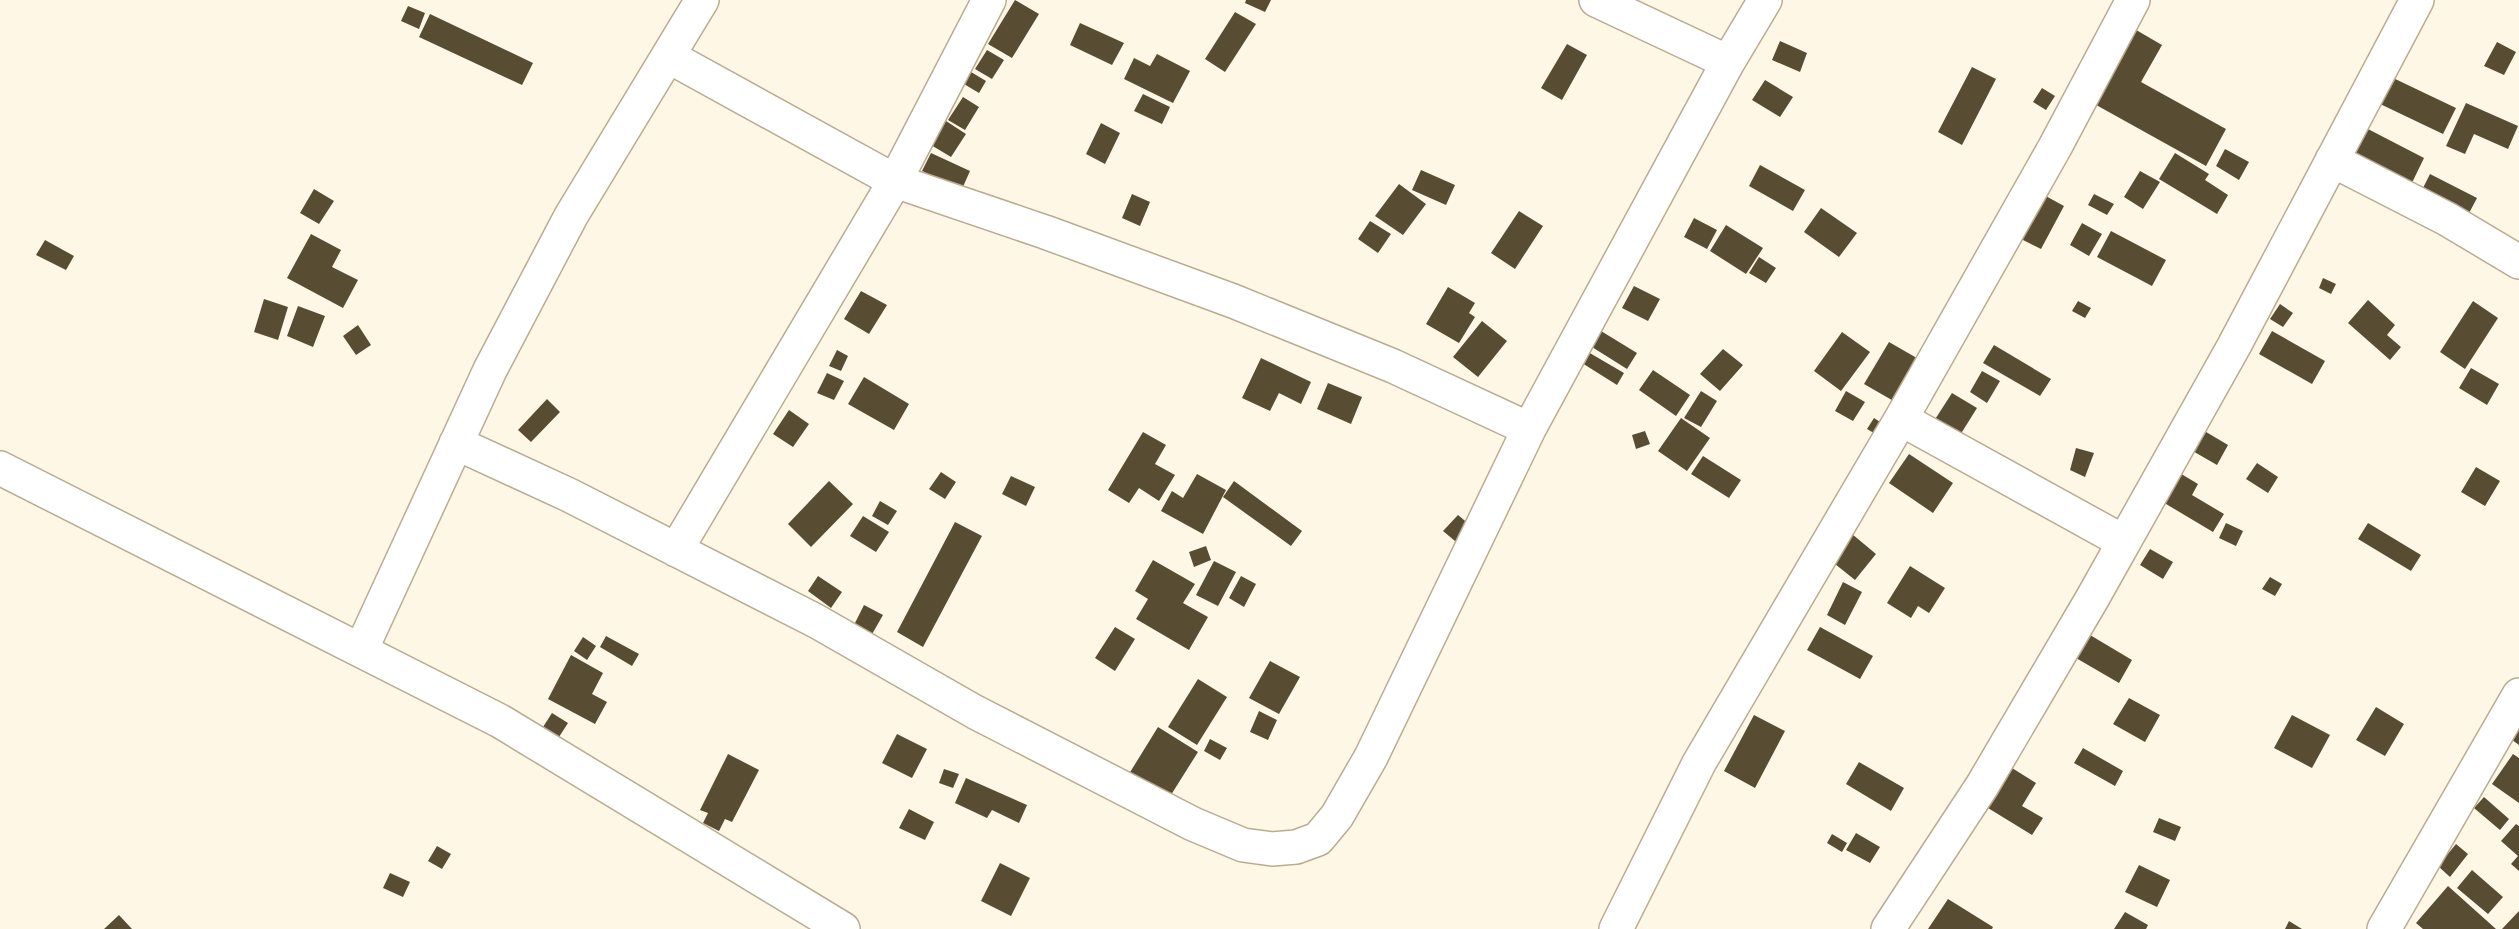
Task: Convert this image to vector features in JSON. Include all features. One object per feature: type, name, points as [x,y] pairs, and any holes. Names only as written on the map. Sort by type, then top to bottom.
[{"type":"street","points":[[361,650],[490,370],[571,216],[702,0]]},
{"type":"street","points":[[676,550],[895,181],[989,0]]},
{"type":"street","points":[[1596,0],[1728,62]]},
{"type":"street","points":[[456,443],[569,495],[816,621],[975,712],[1193,824],[1243,845],[1272,849],[1296,847],[1318,839],[1337,816],[1371,757],[1529,429],[1728,62],[1766,0]]},
{"type":"street","points":[[1616,929],[1700,764],[1901,419],[2055,147],[2133,0]]},
{"type":"street","points":[[1888,929],[1982,786],[2124,542],[2234,346],[2417,0]]},
{"type":"street","points":[[668,56],[895,181],[1045,232],[1233,301],[1393,366],[1529,429]]},
{"type":"street","points":[[2332,160],[2447,219],[2519,262]]},
{"type":"street","points":[[1901,419],[2124,542]]},
{"type":"street","points":[[0,468],[500,722],[843,929]]},
{"type":"street","points":[[2384,929],[2519,695]]},
{"type":"building","points":[[1015,0],[1039,14],[1012,58],[988,44]]},
{"type":"building","points":[[1246,0],[1271,0],[1265,12],[1245,3]]},
{"type":"building","points":[[408,6],[425,13],[419,29],[401,21]]},
{"type":"building","points":[[1235,12],[1256,24],[1225,72],[1205,59]]},
{"type":"building","points":[[430,14],[533,63],[522,85],[419,37]]},
{"type":"building","points":[[1080,23],[1124,43],[1112,65],[1070,45]]},
{"type":"building","points":[[2131,27],[2162,45],[2141,82],[2226,129],[2206,166],[2089,101]]},
{"type":"building","points":[[1780,41],[1807,53],[1800,72],[1772,60]]},
{"type":"building","points":[[2497,42],[2516,52],[2504,75],[2484,66]]},
{"type":"building","points":[[1567,44],[1587,55],[1562,100],[1541,88]]},
{"type":"building","points":[[987,50],[1004,60],[992,79],[975,69]]},
{"type":"building","points":[[1157,54],[1190,71],[1173,103],[1124,79],[1134,58],[1150,66]]},
{"type":"building","points":[[1972,67],[1996,79],[1962,145],[1938,132]]},
{"type":"building","points":[[971,72],[986,81],[979,93],[964,84]]},
{"type":"building","points":[[2391,77],[2456,108],[2443,134],[2378,103]]},
{"type":"building","points":[[1765,80],[1793,97],[1780,117],[1752,100]]},
{"type":"building","points":[[2042,88],[2055,96],[2046,110],[2033,102]]},
{"type":"building","points":[[1143,94],[1170,107],[1162,124],[1134,111]]},
{"type":"building","points":[[963,97],[979,107],[965,130],[948,120]]},
{"type":"building","points":[[2466,103],[2518,126],[2508,149],[2474,134],[2465,154],[2446,146]]},
{"type":"building","points":[[946,121],[966,134],[951,157],[931,145]]},
{"type":"building","points":[[1101,123],[1120,133],[1105,164],[1086,154]]},
{"type":"building","points":[[2366,128],[2424,158],[2408,191],[2349,161]]},
{"type":"building","points":[[2225,149],[2249,162],[2239,180],[2216,166]]},
{"type":"building","points":[[931,153],[970,171],[962,189],[922,171]]},
{"type":"building","points":[[2175,153],[2209,174],[2205,180],[2228,195],[2217,214],[2159,179]]},
{"type":"building","points":[[1760,165],[1805,190],[1793,211],[1749,186]]},
{"type":"building","points":[[1421,170],[1455,185],[1446,205],[1412,190]]},
{"type":"building","points":[[2140,171],[2160,182],[2143,209],[2124,197]]},
{"type":"building","points":[[2430,174],[2477,198],[2467,217],[2420,194]]},
{"type":"building","points":[[1399,184],[1426,204],[1403,235],[1375,216]]},
{"type":"building","points":[[314,189],[334,201],[319,224],[300,213]]},
{"type":"building","points":[[1132,194],[1150,202],[1140,226],[1122,218]]},
{"type":"building","points":[[2042,194],[2064,206],[2041,249],[2019,238]]},
{"type":"building","points":[[2094,194],[2114,204],[2107,215],[2088,205]]},
{"type":"building","points":[[1821,208],[1857,233],[1839,257],[1804,232]]},
{"type":"building","points":[[1519,211],[1543,226],[1515,269],[1491,253]]},
{"type":"building","points":[[1694,218],[1717,230],[1707,249],[1684,237]]},
{"type":"building","points":[[1370,221],[1391,234],[1378,253],[1358,239]]},
{"type":"building","points":[[2082,223],[2102,234],[2089,256],[2070,245]]},
{"type":"building","points":[[1726,225],[1763,248],[1746,274],[1710,251]]},
{"type":"building","points":[[2111,231],[2166,260],[2152,286],[2097,257]]},
{"type":"building","points":[[311,234],[341,250],[332,267],[358,280],[343,308],[287,278]]},
{"type":"building","points":[[45,240],[74,256],[66,270],[36,255]]},
{"type":"building","points":[[1759,257],[1776,268],[1766,283],[1749,273]]},
{"type":"building","points":[[2323,278],[2336,284],[2331,294],[2319,288]]},
{"type":"building","points":[[1634,286],[1660,299],[1648,321],[1622,308]]},
{"type":"building","points":[[1448,287],[1475,303],[1469,313],[1475,317],[1459,343],[1426,324]]},
{"type":"building","points":[[861,291],[887,305],[869,334],[844,319]]},
{"type":"building","points":[[264,299],[288,307],[278,340],[254,332]]},
{"type":"building","points":[[2368,300],[2395,325],[2387,335],[2401,347],[2390,360],[2348,323]]},
{"type":"building","points":[[2078,301],[2091,308],[2085,318],[2072,311]]},
{"type":"building","points":[[2473,301],[2498,318],[2465,369],[2440,352]]},
{"type":"building","points":[[2280,304],[2293,313],[2283,327],[2270,319]]},
{"type":"building","points":[[298,306],[325,316],[313,347],[287,336]]},
{"type":"building","points":[[1482,321],[1507,341],[1478,377],[1453,357]]},
{"type":"building","points":[[358,325],[371,345],[356,355],[343,336]]},
{"type":"building","points":[[1601,331],[1637,353],[1627,369],[1592,347]]},
{"type":"building","points":[[2272,331],[2325,361],[2312,384],[2259,354]]},
{"type":"building","points":[[1842,332],[1870,352],[1841,391],[1814,371]]},
{"type":"building","points":[[1889,342],[1922,361],[1897,403],[1864,384]]},
{"type":"building","points":[[1994,345],[2051,379],[2040,396],[1983,363]]},
{"type":"building","points":[[1723,349],[1743,365],[1720,391],[1700,374]]},
{"type":"building","points":[[837,350],[848,356],[841,371],[829,366]]},
{"type":"building","points":[[1588,352],[1624,373],[1617,385],[1582,363]]},
{"type":"building","points":[[1261,358],[1311,382],[1301,404],[1279,393],[1270,411],[1242,398]]},
{"type":"building","points":[[2471,368],[2499,384],[2487,405],[2459,388]]},
{"type":"building","points":[[1653,370],[1690,395],[1676,416],[1639,390]]},
{"type":"building","points":[[1982,371],[2000,381],[1987,403],[1970,392]]},
{"type":"building","points":[[827,373],[844,381],[834,400],[817,393]]},
{"type":"building","points":[[864,377],[909,404],[894,430],[848,404]]},
{"type":"building","points":[[1328,383],[1362,397],[1351,424],[1317,409]]},
{"type":"building","points":[[1701,391],[1717,401],[1701,427],[1684,418]]},
{"type":"building","points":[[1846,391],[1865,402],[1853,421],[1835,411]]},
{"type":"building","points":[[1952,393],[1977,408],[1957,440],[1932,424]]},
{"type":"building","points":[[547,399],[560,412],[531,442],[518,430]]},
{"type":"building","points":[[789,410],[809,424],[793,447],[773,434]]},
{"type":"building","points":[[1681,418],[1710,438],[1687,471],[1658,451]]},
{"type":"building","points":[[1874,418],[1891,429],[1884,439],[1867,429]]},
{"type":"building","points":[[2196,426],[2228,445],[2217,465],[2184,446]]},
{"type":"building","points":[[1645,431],[1650,444],[1636,449],[1632,435]]},
{"type":"building","points":[[1143,432],[1166,445],[1155,464],[1175,475],[1159,501],[1139,488],[1129,503],[1108,490]]},
{"type":"building","points":[[2076,448],[2094,453],[2085,477],[2070,470]]},
{"type":"building","points":[[1909,454],[1953,483],[1933,513],[1889,483]]},
{"type":"building","points":[[1703,456],[1741,480],[1729,498],[1691,474]]},
{"type":"building","points":[[2257,463],[2278,477],[2268,493],[2246,479]]},
{"type":"building","points":[[2476,467],[2500,481],[2485,506],[2461,492]]},
{"type":"building","points":[[2173,469],[2198,484],[2192,495],[2224,514],[2213,532],[2156,498]]},
{"type":"building","points":[[941,472],[956,482],[945,499],[929,489]]},
{"type":"building","points":[[1197,474],[1226,490],[1203,534],[1161,511],[1172,491],[1183,498]]},
{"type":"building","points":[[1011,476],[1035,487],[1026,506],[1002,494]]},
{"type":"building","points":[[829,481],[853,504],[811,547],[788,524]]},
{"type":"building","points":[[1234,481],[1302,531],[1291,546],[1223,497]]},
{"type":"building","points":[[880,501],[897,511],[888,525],[872,516]]},
{"type":"building","points":[[1458,515],[1476,530],[1461,546],[1443,531]]},
{"type":"building","points":[[863,516],[889,532],[876,552],[850,536]]},
{"type":"building","points":[[955,522],[982,536],[923,647],[897,632]]},
{"type":"building","points":[[2226,523],[2243,531],[2236,546],[2219,538]]},
{"type":"building","points":[[2368,523],[2421,555],[2411,571],[2358,539]]},
{"type":"building","points":[[1852,534],[1876,554],[1855,580],[1830,560]]},
{"type":"building","points":[[1206,546],[1211,560],[1194,567],[1189,552]]},
{"type":"building","points":[[2150,549],[2173,562],[2163,579],[2140,565]]},
{"type":"building","points":[[1153,560],[1195,584],[1183,603],[1208,617],[1189,650],[1136,619],[1148,599],[1135,591]]},
{"type":"building","points":[[1214,561],[1236,572],[1218,606],[1196,595]]},
{"type":"building","points":[[1910,566],[1945,588],[1929,613],[1918,606],[1911,618],[1887,603]]},
{"type":"building","points":[[818,576],[842,592],[831,608],[808,591]]},
{"type":"building","points":[[1241,576],[1256,584],[1244,607],[1229,598]]},
{"type":"building","points":[[2270,577],[2282,584],[2275,596],[2262,589]]},
{"type":"building","points":[[1843,582],[1862,592],[1845,625],[1827,615]]},
{"type":"building","points":[[864,605],[883,615],[871,636],[853,627]]},
{"type":"building","points":[[1115,627],[1135,639],[1115,671],[1095,658]]},
{"type":"building","points":[[1820,627],[1873,656],[1860,679],[1807,650]]},
{"type":"building","points":[[2090,635],[2132,660],[2119,683],[2076,658]]},
{"type":"building","points":[[606,636],[639,654],[632,666],[600,647]]},
{"type":"building","points":[[583,637],[596,646],[587,660],[574,651]]},
{"type":"building","points":[[571,655],[603,673],[592,694],[607,702],[595,724],[548,699]]},
{"type":"building","points":[[1270,661],[1300,677],[1279,714],[1249,698]]},
{"type":"building","points":[[1198,679],[1227,697],[1197,745],[1168,727]]},
{"type":"building","points":[[2129,698],[2160,715],[2145,742],[2113,724]]},
{"type":"building","points":[[2376,707],[2404,724],[2385,756],[2356,740]]},
{"type":"building","points":[[1259,711],[1277,720],[1268,740],[1250,732]]},
{"type":"building","points":[[552,713],[568,723],[559,737],[543,727]]},
{"type":"building","points":[[1754,715],[1785,731],[1755,788],[1724,771]]},
{"type":"building","points":[[2292,715],[2330,735],[2312,768],[2274,748]]},
{"type":"building","points":[[2519,720],[2519,745],[2508,737]]},
{"type":"building","points":[[1158,727],[1198,752],[1164,806],[1124,782]]},
{"type":"building","points":[[897,734],[927,749],[912,778],[882,763]]},
{"type":"building","points":[[1210,739],[1227,748],[1220,760],[1204,751]]},
{"type":"building","points":[[2083,748],[2123,771],[2115,786],[2074,763]]},
{"type":"building","points":[[728,754],[759,770],[732,822],[725,819],[719,831],[703,823],[708,813],[700,810]]},
{"type":"building","points":[[2513,754],[2519,758],[2519,803],[2492,784]]},
{"type":"building","points":[[1859,762],[1904,788],[1891,811],[1846,784]]},
{"type":"building","points":[[2012,768],[2036,783],[2022,806],[2043,818],[2032,835],[1988,808]]},
{"type":"building","points":[[944,769],[959,774],[953,788],[939,783]]},
{"type":"building","points":[[966,778],[1027,805],[1019,823],[992,810],[987,818],[955,803]]},
{"type":"building","points":[[2484,797],[2509,819],[2500,830],[2474,808]]},
{"type":"building","points":[[909,809],[934,822],[925,840],[899,828]]},
{"type":"building","points":[[2159,818],[2181,827],[2175,841],[2153,832]]},
{"type":"building","points":[[2516,824],[2519,826],[2519,871],[2511,864],[2518,856],[2501,841]]},
{"type":"building","points":[[1856,833],[1880,847],[1870,863],[1846,850]]},
{"type":"building","points":[[1832,834],[1847,843],[1842,852],[1827,843]]},
{"type":"building","points":[[2456,844],[2468,854],[2450,877],[2438,866]]},
{"type":"building","points":[[437,846],[451,854],[442,869],[428,861]]},
{"type":"building","points":[[1000,863],[1030,878],[1011,916],[981,901]]},
{"type":"building","points":[[2139,865],[2170,880],[2157,907],[2125,892]]},
{"type":"building","points":[[2472,870],[2503,897],[2488,914],[2457,888]]},
{"type":"building","points":[[390,873],[410,882],[403,897],[383,888]]},
{"type":"building","points":[[2448,886],[2496,929],[2423,929],[2416,923]]},
{"type":"building","points":[[1948,899],[1993,927],[1992,929],[1928,929]]},
{"type":"building","points":[[2519,911],[2519,929],[2502,929]]},
{"type":"building","points":[[2125,912],[2148,925],[2146,929],[2114,929]]},
{"type":"building","points":[[119,915],[132,929],[104,929]]},
{"type":"building","points":[[2289,921],[2302,929],[2285,929]]}]
